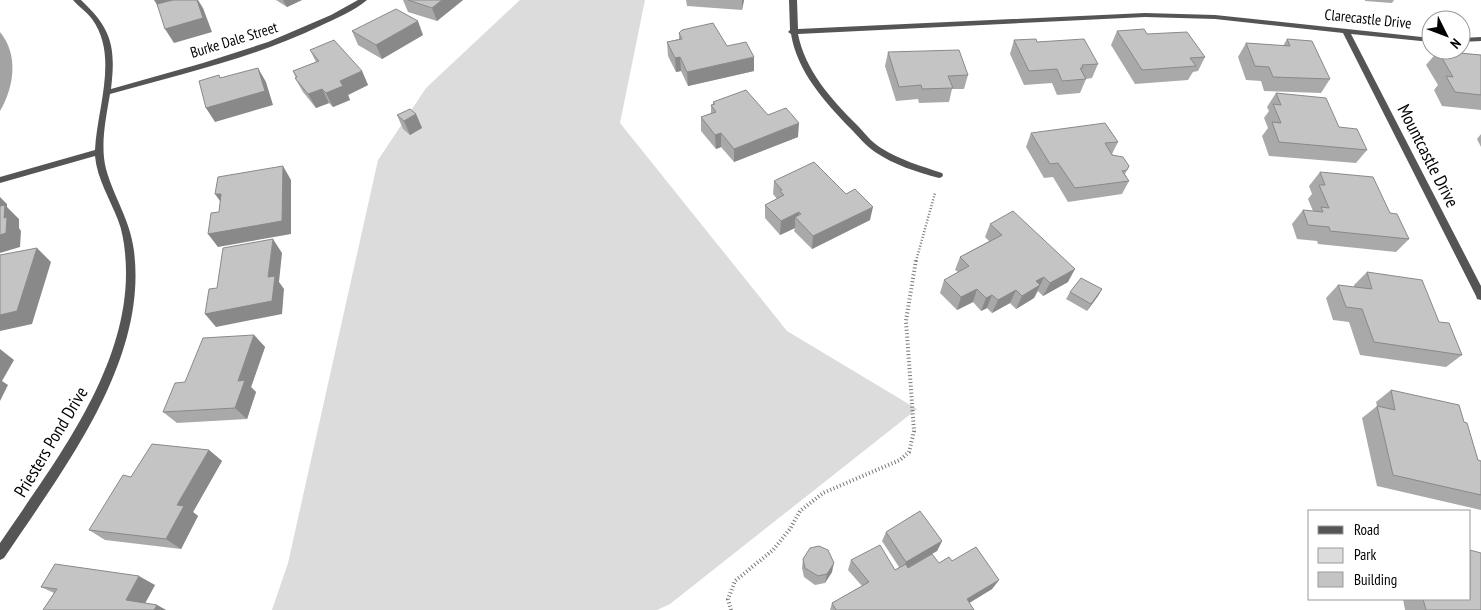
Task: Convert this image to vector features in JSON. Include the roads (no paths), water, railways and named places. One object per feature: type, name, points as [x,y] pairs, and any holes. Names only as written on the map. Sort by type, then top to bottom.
[{"type":"street","name":"Priesters Pond Drive","points":[[0,554],[71,446],[100,391],[120,340],[129,296],[130,258],[124,224],[102,171],[98,152],[100,127],[111,69],[108,44],[99,23],[77,0]]},
{"type":"street","name":"Burke Dale Street","points":[[108,92],[241,54],[282,40],[315,26],[362,0]]},
{"type":"street","points":[[793,0],[792,32],[812,79],[844,117],[878,150],[900,162],[939,175]]},
{"type":"street","name":"Clarecastle Drive","points":[[792,32],[1145,15],[1215,17],[1421,39]]},
{"type":"street","name":"Mountcastle Drive","points":[[1346,31],[1481,296]]},
{"type":"street","points":[[0,180],[98,152]]}]
